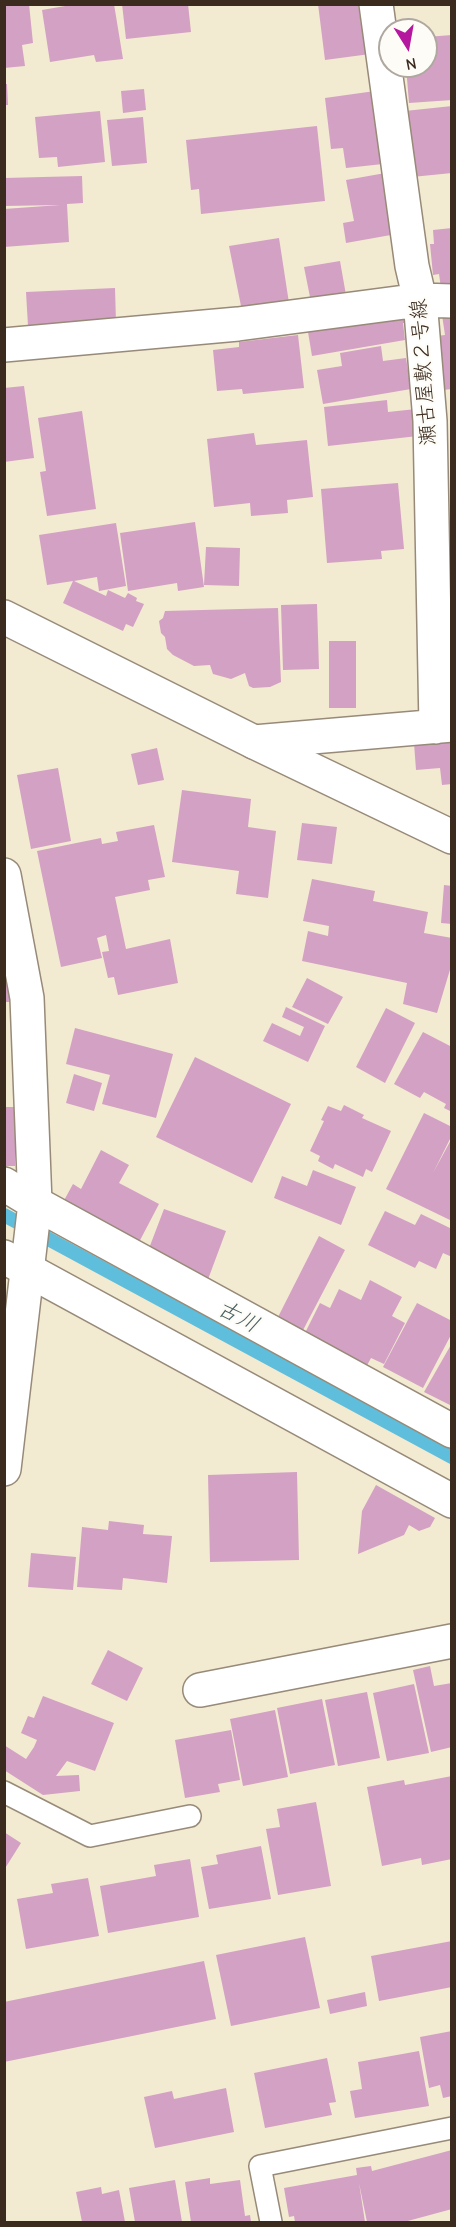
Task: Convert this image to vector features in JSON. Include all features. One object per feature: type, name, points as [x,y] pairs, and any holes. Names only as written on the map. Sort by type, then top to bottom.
[{"type":"street","name":"瀬古屋敷２号線","points":[[376,4],[412,266],[436,300],[430,421],[444,726]]},
{"type":"street","points":[[4,345],[238,324],[436,300]]},
{"type":"street","points":[[4,617],[254,742],[452,837]]},
{"type":"street","points":[[254,742],[444,726]]},
{"type":"street","points":[[4,875],[27,998],[34,1210],[21,1259],[4,1469]]},
{"type":"street","points":[[4,1184],[34,1210],[452,1431]]},
{"type":"street","points":[[21,1259],[452,1501]]},
{"type":"street","points":[[200,1690],[452,1641]]},
{"type":"lane","points":[[4,1792],[90,1836],[190,1816]]},
{"type":"lane","points":[[271,2223],[260,2166],[452,2128]]},
{"type":"building","points":[[4,4],[29,4],[33,43],[22,45],[25,66],[4,68]]},
{"type":"building","points":[[77,4],[114,4],[123,59],[96,62],[94,55],[50,62],[42,10]]},
{"type":"building","points":[[122,4],[188,4],[191,32],[126,39]]},
{"type":"building","points":[[318,4],[358,4],[361,24],[366,23],[370,54],[325,60]]},
{"type":"building","points":[[452,35],[452,100],[409,103],[407,78],[438,78],[438,36]]},
{"type":"building","points":[[4,84],[7,84],[8,105],[4,105]]},
{"type":"building","points":[[144,89],[146,110],[123,113],[121,91]]},
{"type":"building","points":[[375,91],[383,164],[346,168],[343,148],[331,149],[325,98]]},
{"type":"building","points":[[452,106],[452,173],[412,177],[405,111]]},
{"type":"building","points":[[100,111],[105,162],[58,167],[57,157],[39,158],[35,117]]},
{"type":"building","points":[[143,117],[147,163],[112,166],[107,120]]},
{"type":"building","points":[[317,126],[325,201],[201,214],[199,189],[191,190],[186,140]]},
{"type":"building","points":[[391,172],[402,233],[346,243],[343,223],[354,221],[346,180]]},
{"type":"building","points":[[82,176],[83,203],[67,204],[69,242],[4,247],[4,209],[60,205],[4,206],[4,178]]},
{"type":"building","points":[[452,228],[452,287],[441,288],[439,274],[433,275],[430,244],[434,244],[433,230]]},
{"type":"building","points":[[279,238],[289,303],[242,311],[229,246]]},
{"type":"building","points":[[340,261],[346,295],[311,302],[304,267]]},
{"type":"building","points":[[115,288],[116,323],[28,326],[26,292]]},
{"type":"building","points":[[408,309],[410,323],[403,323],[405,340],[312,356],[307,326]]},
{"type":"building","points":[[452,314],[452,389],[443,390],[436,336],[445,335],[442,315]]},
{"type":"building","points":[[298,335],[304,388],[243,394],[242,389],[217,391],[213,350],[239,347],[239,342]]},
{"type":"building","points":[[381,346],[383,361],[406,358],[411,389],[323,404],[317,370],[342,366],[340,353]]},
{"type":"building","points":[[24,386],[34,458],[4,462],[4,388]]},
{"type":"building","points":[[387,400],[388,412],[416,409],[418,436],[328,446],[324,407]]},
{"type":"building","points":[[82,411],[96,509],[47,516],[40,472],[46,471],[38,418]]},
{"type":"building","points":[[254,433],[256,445],[307,440],[313,497],[287,500],[288,513],[251,516],[250,503],[214,507],[207,439]]},
{"type":"building","points":[[398,483],[404,549],[381,551],[382,559],[327,563],[321,489]]},
{"type":"building","points":[[195,522],[204,587],[178,591],[177,583],[128,591],[120,533]]},
{"type":"building","points":[[116,523],[126,586],[99,591],[97,577],[74,581],[106,596],[108,590],[125,598],[128,593],[137,598],[136,601],[144,604],[133,627],[126,624],[123,631],[63,603],[73,581],[47,585],[39,535]]},
{"type":"building","points":[[206,547],[240,548],[239,586],[204,585]]},
{"type":"building","points":[[317,604],[319,669],[283,670],[281,605]]},
{"type":"building","points":[[278,608],[281,682],[270,687],[253,688],[249,686],[245,673],[231,679],[213,674],[210,665],[194,666],[173,655],[167,649],[159,621],[163,618],[165,611]]},
{"type":"building","points":[[329,641],[356,641],[356,708],[329,708]]},
{"type":"building","points":[[452,740],[452,784],[442,785],[440,768],[416,770],[414,743]]},
{"type":"building","points":[[157,748],[164,780],[138,785],[131,754]]},
{"type":"building","points":[[58,768],[71,841],[31,849],[17,775]]},
{"type":"building","points":[[182,790],[251,799],[248,827],[276,831],[268,898],[236,894],[239,871],[172,862]]},
{"type":"building","points":[[302,823],[337,827],[332,864],[297,860]]},
{"type":"building","points":[[154,825],[165,877],[148,880],[150,890],[115,897],[126,949],[170,939],[178,983],[118,995],[114,977],[108,978],[102,952],[109,951],[106,935],[97,938],[102,958],[61,967],[37,851],[101,838],[102,844],[118,841],[116,832]]},
{"type":"building","points":[[312,879],[375,891],[373,901],[428,912],[424,933],[452,938],[452,963],[437,1013],[403,1004],[407,983],[302,961],[308,931],[328,936],[329,926],[303,921]]},
{"type":"building","points":[[444,885],[452,886],[452,924],[441,923]]},
{"type":"building","points":[[4,967],[10,1002],[4,1002]]},
{"type":"building","points":[[307,978],[343,997],[328,1024],[292,1007]]},
{"type":"building","points":[[286,1007],[325,1026],[308,1062],[263,1041],[272,1023],[300,1036],[304,1027],[282,1017]]},
{"type":"building","points":[[386,1008],[415,1023],[385,1083],[356,1067]]},
{"type":"building","points":[[75,1028],[173,1054],[156,1118],[102,1104],[110,1075],[66,1064]]},
{"type":"building","points":[[423,1032],[452,1047],[452,1112],[444,1108],[446,1104],[424,1092],[420,1098],[394,1084]]},
{"type":"building","points":[[195,1057],[291,1104],[252,1183],[156,1137]]},
{"type":"building","points":[[74,1074],[102,1083],[94,1111],[66,1103]]},
{"type":"building","points":[[344,1105],[364,1115],[362,1118],[391,1131],[372,1172],[366,1169],[363,1177],[335,1164],[333,1169],[318,1161],[320,1156],[310,1151],[324,1121],[321,1120],[328,1106],[341,1111]]},
{"type":"building","points":[[4,1107],[15,1107],[15,1166],[4,1166]]},
{"type":"building","points":[[424,1113],[452,1127],[452,1135],[433,1173],[452,1138],[452,1221],[386,1189]]},
{"type":"building","points":[[101,1150],[129,1165],[119,1183],[159,1204],[137,1246],[61,1206],[73,1184],[81,1189]]},
{"type":"building","points":[[313,1170],[356,1187],[341,1225],[274,1198],[282,1176],[307,1186]]},
{"type":"building","points":[[164,1209],[226,1231],[207,1282],[148,1251]]},
{"type":"building","points":[[385,1211],[415,1225],[421,1214],[452,1229],[452,1257],[443,1253],[436,1269],[419,1261],[415,1268],[368,1245]]},
{"type":"building","points":[[319,1236],[345,1250],[301,1334],[276,1321]]},
{"type":"building","points":[[370,1280],[402,1297],[392,1316],[405,1323],[384,1364],[371,1358],[364,1371],[332,1354],[335,1348],[305,1333],[320,1303],[330,1308],[339,1289],[361,1300]]},
{"type":"building","points":[[417,1303],[452,1321],[452,1333],[423,1388],[383,1367]]},
{"type":"building","points":[[452,1343],[452,1406],[424,1392]]},
{"type":"building","points":[[297,1472],[299,1560],[210,1562],[208,1475]]},
{"type":"building","points":[[376,1485],[435,1518],[430,1527],[419,1531],[409,1525],[404,1535],[358,1554],[362,1511]]},
{"type":"building","points":[[109,1521],[144,1525],[143,1534],[172,1536],[167,1583],[123,1578],[122,1590],[77,1587],[82,1527],[108,1530]]},
{"type":"building","points":[[31,1553],[76,1557],[73,1590],[28,1587]]},
{"type":"building","points":[[108,1650],[143,1668],[127,1701],[91,1684]]},
{"type":"building","points":[[430,1666],[434,1686],[452,1683],[452,1747],[431,1752],[413,1670]]},
{"type":"building","points":[[414,1684],[429,1753],[387,1761],[373,1693]]},
{"type":"building","points":[[367,1692],[380,1758],[338,1766],[325,1700]]},
{"type":"building","points":[[43,1696],[114,1723],[95,1771],[67,1761],[56,1776],[79,1775],[80,1791],[43,1795],[4,1770],[4,1745],[26,1759],[34,1747],[37,1740],[21,1733],[28,1716],[34,1718]]},
{"type":"building","points":[[322,1699],[335,1765],[290,1774],[277,1708]]},
{"type":"building","points":[[275,1710],[288,1777],[243,1786],[230,1719]]},
{"type":"building","points":[[231,1730],[240,1780],[218,1784],[220,1792],[185,1798],[175,1740]]},
{"type":"building","points":[[452,1776],[452,1859],[422,1865],[421,1858],[382,1866],[367,1787],[404,1780],[405,1785]]},
{"type":"building","points":[[316,1802],[331,1886],[278,1895],[266,1829],[280,1827],[277,1809]]},
{"type":"building","points":[[4,1832],[21,1843],[4,1870]]},
{"type":"building","points":[[261,1846],[271,1899],[209,1909],[201,1867],[218,1864],[216,1855]]},
{"type":"building","points":[[190,1859],[199,1917],[108,1933],[100,1886],[156,1876],[154,1865]]},
{"type":"building","points":[[88,1878],[99,1936],[26,1949],[17,1899],[53,1893],[51,1884]]},
{"type":"building","points":[[305,1937],[320,2008],[231,2026],[216,1955]]},
{"type":"building","points":[[452,1941],[452,1987],[379,2001],[371,1956]]},
{"type":"building","points":[[204,1961],[216,2019],[4,2062],[4,2002]]},
{"type":"building","points":[[365,1992],[367,2006],[330,2014],[327,2000]]},
{"type":"building","points":[[452,2031],[452,2096],[443,2098],[440,2085],[429,2088],[420,2037]]},
{"type":"building","points":[[419,2051],[429,2106],[355,2118],[350,2091],[362,2089],[358,2062]]},
{"type":"building","points":[[327,2058],[336,2102],[329,2103],[332,2115],[265,2128],[254,2073]]},
{"type":"building","points":[[226,2088],[234,2132],[155,2148],[144,2097],[172,2091],[174,2099]]},
{"type":"building","points":[[452,2150],[452,2209],[404,2222],[367,2222],[359,2183],[365,2222],[295,2222],[294,2216],[289,2217],[284,2188],[357,2175],[356,2168],[371,2166],[372,2171]]},
{"type":"building","points":[[210,2178],[210,2184],[240,2180],[245,2216],[250,2215],[251,2222],[191,2222],[185,2182]]},
{"type":"building","points":[[175,2180],[182,2222],[135,2222],[129,2188]]},
{"type":"building","points":[[101,2187],[102,2194],[119,2190],[125,2222],[82,2222],[76,2192]]},
{"type":"waterway","name":"古川","points":[[4,1215],[452,1457]]}]
